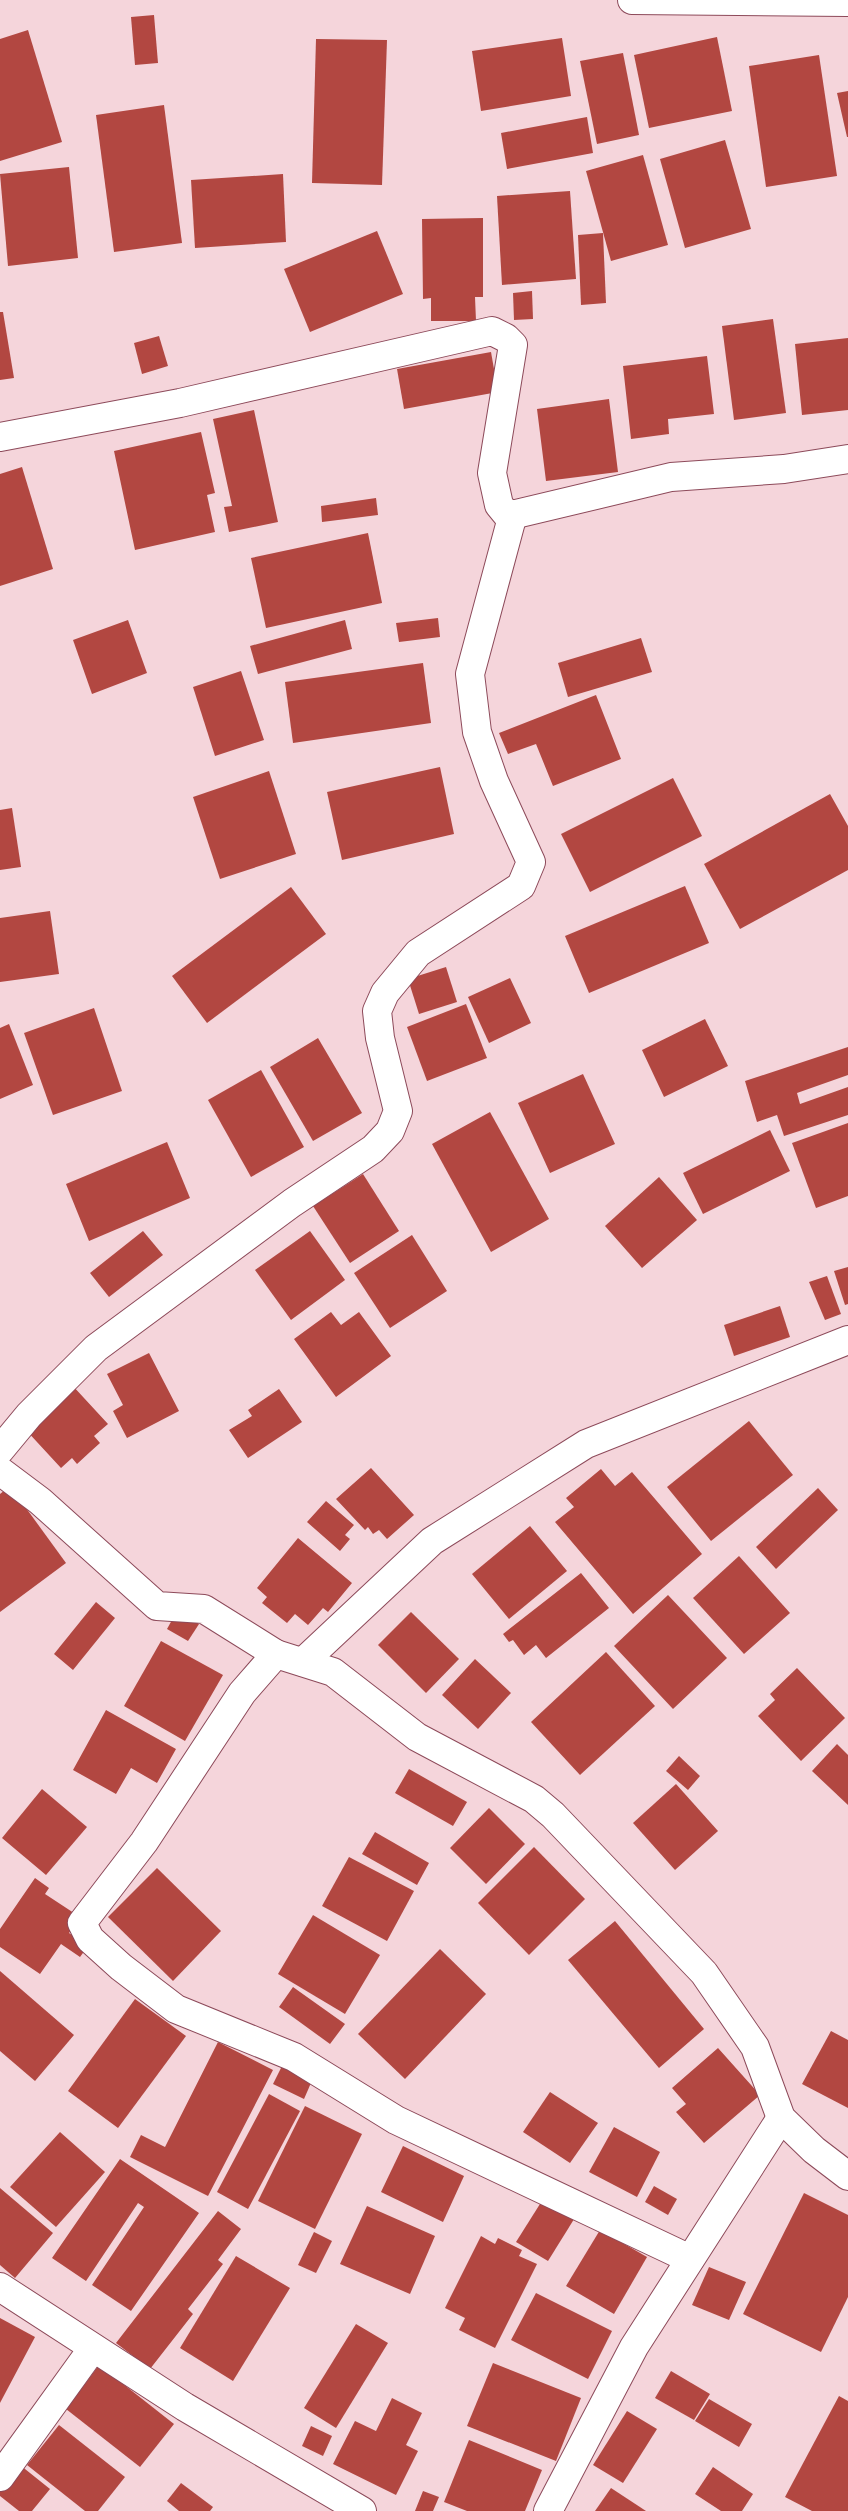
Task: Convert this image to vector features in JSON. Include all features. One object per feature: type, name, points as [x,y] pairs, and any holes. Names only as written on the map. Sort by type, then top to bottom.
[{"type":"street","points":[[632,0],[848,2]]},
{"type":"street","points":[[0,437],[180,403],[492,331],[506,338],[513,345],[492,473],[499,505],[508,516],[671,477],[784,469],[848,459]]},
{"type":"street","points":[[0,1450],[29,1415],[96,1348],[284,1209],[373,1149],[390,1131],[398,1111],[380,1038],[377,1011],[385,993],[418,953],[521,886],[531,862],[494,781],[477,732],[470,674],[513,514]]},
{"type":"street","points":[[303,1662],[432,1541],[586,1444],[848,1340]]},
{"type":"street","points":[[0,1471],[40,1501],[157,1606],[204,1609],[276,1654],[333,1672],[417,1737],[534,1799],[553,1814],[704,1973],[755,2047],[781,2118],[814,2150],[848,2176]]},
{"type":"street","points":[[276,1654],[242,1693],[144,1842],[82,1923],[88,1935],[121,1967],[176,2008],[294,2057],[396,2120],[690,2259]]},
{"type":"street","points":[[548,2511],[634,2347],[781,2118]]},
{"type":"street","points":[[0,2288],[185,2407],[362,2511]]},
{"type":"street","points":[[0,2477],[93,2348]]},
{"type":"building","points":[[154,15],[158,63],[135,65],[131,17]]},
{"type":"building","points":[[28,30],[62,142],[0,161],[0,39]]},
{"type":"building","points":[[717,37],[732,111],[649,128],[634,55]]},
{"type":"building","points":[[562,38],[571,96],[481,111],[472,51]]},
{"type":"building","points":[[316,39],[387,40],[382,185],[312,183]]},
{"type":"building","points":[[623,53],[639,135],[597,144],[580,61]]},
{"type":"building","points":[[819,55],[837,176],[766,187],[749,66]]},
{"type":"building","points":[[848,91],[848,137],[847,137],[837,93]]},
{"type":"building","points":[[164,105],[182,243],[114,252],[96,115]]},
{"type":"building","points":[[587,117],[593,153],[507,169],[501,133]]},
{"type":"building","points":[[725,140],[751,229],[685,248],[660,159]]},
{"type":"building","points":[[643,155],[668,245],[611,261],[586,171]]},
{"type":"building","points":[[69,167],[78,258],[8,266],[0,174]]},
{"type":"building","points":[[283,174],[286,242],[195,248],[191,180]]},
{"type":"building","points":[[570,191],[576,279],[502,285],[497,196]]},
{"type":"building","points":[[483,218],[483,297],[475,297],[476,321],[431,321],[431,298],[423,299],[422,219]]},
{"type":"building","points":[[377,231],[403,294],[310,332],[284,269]]},
{"type":"building","points":[[603,233],[606,303],[581,305],[578,235]]},
{"type":"building","points":[[532,291],[533,319],[514,320],[513,293]]},
{"type":"building","points":[[0,312],[3,312],[14,378],[0,380]]},
{"type":"building","points":[[773,319],[786,413],[734,420],[722,326]]},
{"type":"building","points":[[159,336],[168,366],[142,374],[134,343]]},
{"type":"building","points":[[848,338],[848,410],[802,415],[795,344]]},
{"type":"building","points":[[491,352],[498,392],[404,409],[397,369]]},
{"type":"building","points":[[707,356],[714,414],[668,419],[669,434],[631,439],[623,366]]},
{"type":"building","points":[[609,399],[618,472],[546,481],[537,409]]},
{"type":"building","points":[[254,410],[278,522],[229,532],[224,507],[232,506],[213,419]]},
{"type":"building","points":[[201,432],[215,493],[207,495],[215,532],[135,550],[114,451]]},
{"type":"building","points":[[22,467],[53,569],[0,586],[0,474]]},
{"type":"building","points":[[376,498],[378,515],[322,522],[321,506]]},
{"type":"building","points":[[368,533],[382,603],[266,628],[251,558]]},
{"type":"building","points":[[438,618],[440,637],[399,642],[396,623]]},
{"type":"building","points":[[128,620],[147,673],[92,694],[73,640]]},
{"type":"building","points":[[345,620],[352,649],[258,674],[250,646]]},
{"type":"building","points":[[641,638],[652,672],[568,697],[558,663]]},
{"type":"building","points":[[423,663],[431,723],[293,743],[285,682]]},
{"type":"building","points":[[241,671],[264,740],[215,756],[193,687]]},
{"type":"building","points":[[596,695],[621,759],[553,786],[536,744],[508,754],[499,733]]},
{"type":"building","points":[[440,767],[454,834],[342,860],[327,792]]},
{"type":"building","points":[[269,771],[296,854],[220,879],[193,797]]},
{"type":"building","points":[[673,778],[702,836],[590,892],[561,834]]},
{"type":"building","points":[[830,794],[848,826],[848,870],[740,929],[704,864]]},
{"type":"building","points":[[12,808],[21,867],[0,870],[0,810]]},
{"type":"building","points":[[685,886],[709,943],[589,993],[565,936]]},
{"type":"building","points":[[291,887],[326,934],[207,1023],[172,976]]},
{"type":"building","points":[[50,911],[59,974],[0,982],[0,918]]},
{"type":"building","points":[[446,967],[457,1002],[419,1014],[408,979]]},
{"type":"building","points":[[510,978],[531,1023],[489,1043],[468,997]]},
{"type":"building","points":[[466,1004],[487,1058],[427,1081],[407,1027]]},
{"type":"building","points":[[94,1008],[122,1091],[53,1115],[24,1033]]},
{"type":"building","points":[[705,1019],[728,1066],[664,1097],[642,1050]]},
{"type":"building","points":[[9,1024],[33,1085],[0,1099],[0,1028]]},
{"type":"building","points":[[318,1038],[362,1113],[313,1141],[270,1067]]},
{"type":"building","points":[[848,1047],[848,1075],[797,1093],[800,1104],[848,1087],[848,1115],[784,1136],[777,1115],[757,1122],[745,1081]]},
{"type":"building","points":[[261,1070],[304,1147],[251,1177],[208,1100]]},
{"type":"building","points":[[583,1074],[615,1144],[550,1173],[518,1103]]},
{"type":"building","points":[[490,1112],[549,1219],[491,1252],[432,1144]]},
{"type":"building","points":[[848,1123],[848,1196],[816,1208],[792,1143]]},
{"type":"building","points":[[770,1130],[790,1171],[703,1214],[683,1173]]},
{"type":"building","points":[[167,1142],[190,1198],[89,1241],[66,1184]]},
{"type":"building","points":[[363,1174],[399,1231],[350,1263],[313,1206]]},
{"type":"building","points":[[659,1177],[697,1220],[642,1268],[605,1226]]},
{"type":"building","points":[[143,1231],[163,1255],[109,1297],[90,1273]]},
{"type":"building","points":[[310,1231],[345,1280],[291,1320],[255,1270]]},
{"type":"building","points":[[412,1235],[447,1291],[390,1328],[354,1273]]},
{"type":"building","points":[[848,1267],[848,1304],[845,1305],[834,1271]]},
{"type":"building","points":[[827,1276],[841,1314],[825,1320],[809,1282]]},
{"type":"building","points":[[780,1306],[790,1337],[734,1356],[724,1325]]},
{"type":"building","points":[[331,1312],[341,1325],[359,1312],[391,1356],[336,1397],[294,1339]]},
{"type":"building","points":[[149,1353],[179,1411],[127,1438],[113,1411],[123,1405],[107,1374]]},
{"type":"building","points":[[72,1385],[108,1424],[94,1436],[100,1443],[77,1464],[72,1458],[61,1468],[25,1429]]},
{"type":"building","points":[[279,1389],[302,1422],[248,1458],[229,1430],[252,1416],[248,1410]]},
{"type":"building","points":[[749,1421],[793,1475],[711,1541],[667,1487]]},
{"type":"building","points":[[371,1468],[414,1515],[387,1539],[379,1530],[373,1534],[368,1527],[365,1530],[336,1499]]},
{"type":"building","points":[[601,1469],[615,1486],[632,1472],[702,1554],[633,1614],[555,1522],[574,1507],[566,1498]]},
{"type":"building","points":[[10,1486],[66,1563],[0,1612],[0,1494]]},
{"type":"building","points":[[818,1488],[838,1510],[776,1569],[756,1547]]},
{"type":"building","points":[[326,1501],[354,1525],[345,1535],[350,1539],[340,1551],[307,1522]]},
{"type":"building","points":[[530,1526],[567,1571],[509,1619],[472,1574]]},
{"type":"building","points":[[298,1538],[352,1583],[328,1612],[323,1608],[308,1625],[295,1614],[287,1623],[262,1603],[267,1597],[257,1588]]},
{"type":"building","points":[[739,1556],[790,1613],[744,1654],[693,1598]]},
{"type":"building","points":[[581,1573],[609,1608],[546,1658],[536,1645],[524,1655],[513,1640],[509,1642],[503,1634]]},
{"type":"building","points":[[668,1595],[727,1658],[673,1709],[614,1646]]},
{"type":"building","points":[[96,1602],[115,1618],[73,1670],[54,1654]]},
{"type":"building","points":[[177,1611],[199,1624],[188,1641],[167,1629]]},
{"type":"building","points":[[411,1612],[459,1659],[426,1693],[378,1645]]},
{"type":"building","points":[[161,1641],[223,1675],[185,1741],[124,1706]]},
{"type":"building","points":[[606,1652],[655,1706],[580,1775],[531,1722]]},
{"type":"building","points":[[475,1659],[511,1693],[478,1729],[442,1695]]},
{"type":"building","points":[[797,1668],[845,1718],[801,1761],[758,1716],[775,1700],[770,1694]]},
{"type":"building","points":[[106,1710],[176,1749],[157,1783],[131,1768],[116,1794],[73,1770]]},
{"type":"building","points":[[837,1744],[848,1755],[848,1805],[812,1771]]},
{"type":"building","points":[[679,1756],[700,1776],[688,1790],[666,1771]]},
{"type":"building","points":[[409,1769],[467,1802],[453,1826],[395,1793]]},
{"type":"building","points":[[676,1784],[718,1831],[675,1870],[633,1823]]},
{"type":"building","points":[[42,1789],[87,1827],[46,1875],[2,1838]]},
{"type":"building","points":[[489,1808],[525,1844],[486,1884],[450,1848]]},
{"type":"building","points":[[375,1832],[429,1863],[417,1885],[362,1854]]},
{"type":"building","points":[[534,1847],[585,1899],[529,1955],[478,1903]]},
{"type":"building","points":[[349,1857],[414,1891],[387,1941],[322,1906]]},
{"type":"building","points":[[157,1868],[221,1931],[173,1981],[108,1917]]},
{"type":"building","points":[[35,1878],[49,1888],[45,1894],[80,1917],[69,1933],[88,1946],[80,1957],[61,1944],[40,1974],[0,1947],[0,1929]]},
{"type":"building","points":[[313,1915],[380,1955],[345,2014],[278,1974]]},
{"type":"building","points":[[615,1921],[704,2029],[659,2068],[568,1960]]},
{"type":"building","points":[[440,1949],[486,1994],[405,2079],[358,2034]]},
{"type":"building","points":[[0,1971],[74,2035],[35,2081],[0,2051]]},
{"type":"building","points":[[293,1987],[345,2024],[330,2044],[279,2007]]},
{"type":"building","points":[[135,1999],[186,2036],[118,2128],[68,2091]]},
{"type":"building","points":[[831,2031],[848,2040],[848,2108],[802,2084]]},
{"type":"building","points":[[218,2042],[273,2070],[208,2196],[130,2157],[141,2135],[165,2147]]},
{"type":"building","points":[[718,2048],[760,2095],[704,2143],[676,2112],[686,2104],[672,2088]]},
{"type":"building","points":[[284,2062],[314,2076],[304,2099],[273,2084]]},
{"type":"building","points":[[550,2092],[598,2123],[570,2163],[523,2132]]},
{"type":"building","points":[[269,2094],[300,2111],[248,2209],[217,2192]]},
{"type":"building","points":[[305,2106],[362,2134],[315,2229],[258,2201]]},
{"type":"building","points":[[614,2127],[660,2152],[637,2197],[589,2172]]},
{"type":"building","points":[[60,2132],[105,2172],[56,2227],[10,2187]]},
{"type":"building","points":[[403,2146],[464,2176],[443,2222],[381,2192]]},
{"type":"building","points":[[120,2159],[199,2213],[131,2311],[92,2285],[144,2207],[138,2203],[86,2281],[52,2258]]},
{"type":"building","points":[[654,2186],[677,2199],[668,2215],[645,2202]]},
{"type":"building","points":[[0,2188],[53,2233],[15,2278],[0,2265]]},
{"type":"building","points":[[804,2193],[848,2215],[848,2297],[821,2352],[743,2314]]},
{"type":"building","points":[[545,2196],[576,2216],[548,2261],[516,2242]]},
{"type":"building","points":[[367,2206],[435,2236],[410,2294],[340,2264]]},
{"type":"building","points":[[218,2211],[241,2229],[218,2260],[223,2264],[188,2309],[193,2314],[150,2369],[116,2343]]},
{"type":"building","points":[[600,2230],[647,2257],[614,2314],[566,2286]]},
{"type":"building","points":[[314,2232],[332,2241],[316,2273],[298,2265]]},
{"type":"building","points":[[481,2236],[495,2244],[498,2238],[522,2250],[519,2256],[537,2264],[495,2348],[459,2330],[465,2318],[445,2308]]},
{"type":"building","points":[[236,2256],[290,2288],[233,2381],[180,2348]]},
{"type":"building","points":[[709,2267],[746,2282],[729,2320],[692,2305]]},
{"type":"building","points":[[536,2293],[612,2331],[588,2379],[511,2340]]},
{"type":"building","points":[[0,2318],[35,2337],[0,2403]]},
{"type":"building","points":[[356,2324],[388,2343],[336,2428],[304,2408]]},
{"type":"building","points":[[493,2363],[581,2398],[556,2461],[467,2426]]},
{"type":"building","points":[[99,2365],[174,2424],[140,2467],[66,2409]]},
{"type":"building","points":[[671,2371],[710,2394],[694,2420],[655,2398]]},
{"type":"building","points":[[839,2396],[848,2401],[848,2511],[812,2511],[785,2497]]},
{"type":"building","points":[[392,2398],[422,2413],[406,2445],[418,2451],[396,2495],[333,2464],[355,2421],[376,2431]]},
{"type":"building","points":[[709,2399],[752,2424],[739,2447],[695,2421]]},
{"type":"building","points":[[627,2411],[657,2429],[623,2483],[593,2465]]},
{"type":"building","points":[[59,2425],[125,2477],[98,2511],[85,2511],[27,2465]]},
{"type":"building","points":[[311,2426],[332,2436],[323,2456],[302,2446]]},
{"type":"building","points":[[469,2440],[542,2470],[525,2511],[467,2511],[444,2502]]},
{"type":"building","points":[[20,2465],[50,2489],[32,2511],[19,2511],[0,2496],[0,2491]]},
{"type":"building","points":[[713,2467],[753,2494],[742,2511],[721,2511],[695,2494]]},
{"type":"building","points":[[181,2483],[213,2507],[210,2511],[179,2511],[167,2501]]},
{"type":"building","points":[[611,2488],[646,2511],[595,2511]]},
{"type":"building","points":[[423,2491],[439,2497],[433,2511],[415,2511]]}]
